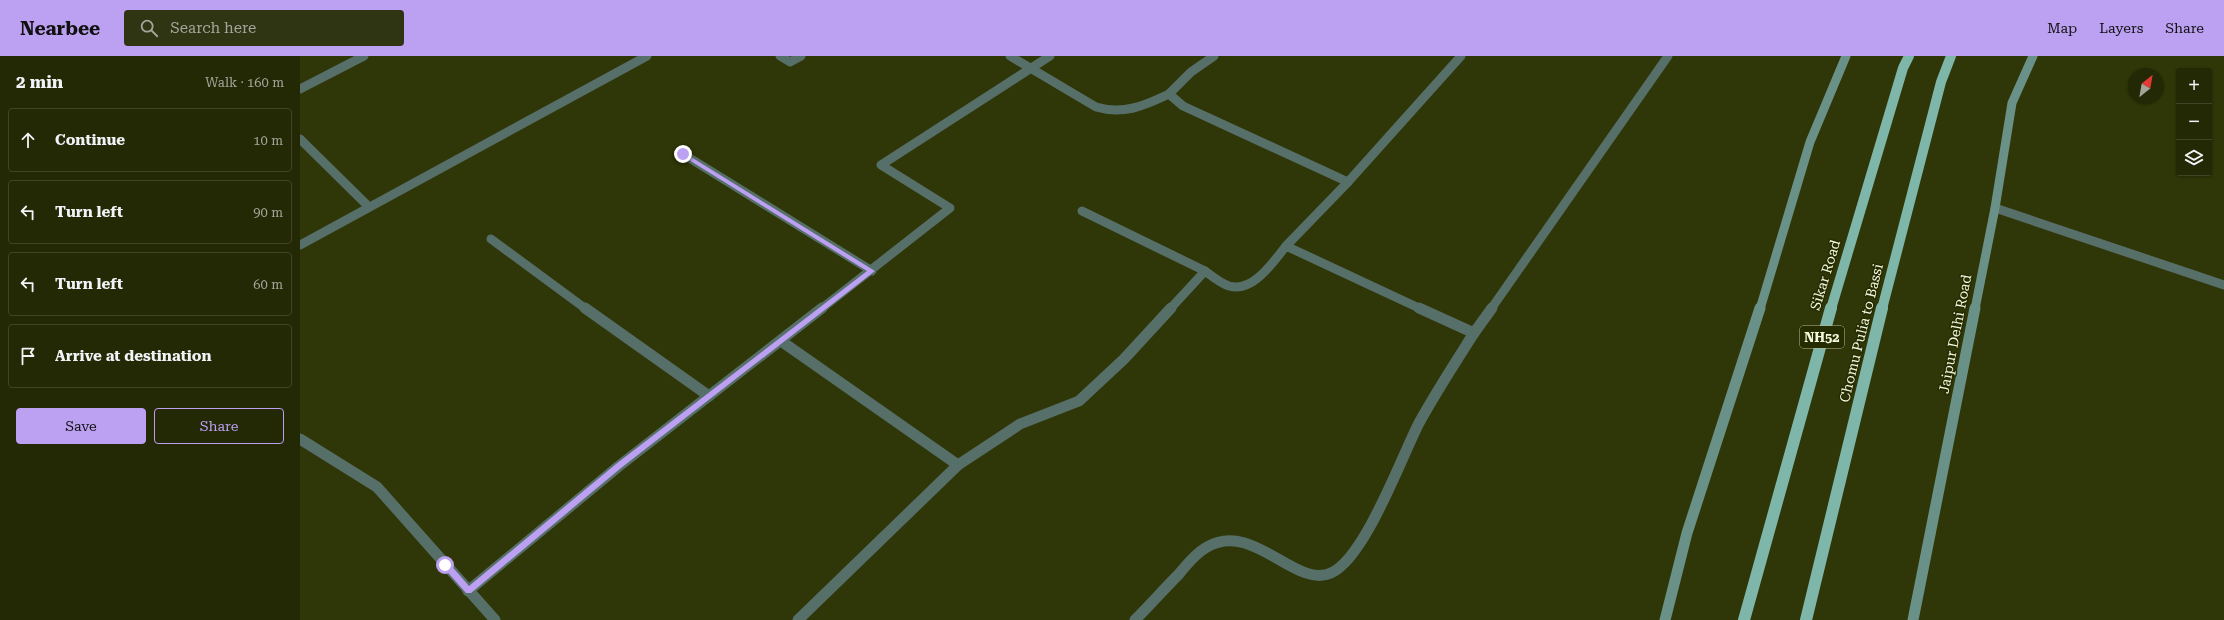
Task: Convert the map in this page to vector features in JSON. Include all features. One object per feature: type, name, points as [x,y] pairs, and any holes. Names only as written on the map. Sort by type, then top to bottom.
[{"type":"highway","name":"Sikar Road","points":[[1744,620],[1822,338],[1903,68],[1909,56]]},
{"type":"highway","name":"Chomu Pulia to Bassi","points":[[1806,620],[1873,344],[1941,82],[1951,56]]},
{"type":"main road","points":[[1665,620],[1687,533],[1749,345],[1810,142],[1846,56]]},
{"type":"main road","name":"Jaipur Delhi Road","points":[[1913,620],[1995,208],[2012,102],[2033,56]]},
{"type":"street","points":[[300,88],[364,56]]},
{"type":"street","points":[[300,244],[646,56]]},
{"type":"street","points":[[780,56],[790,62],[801,56]]},
{"type":"street","points":[[1010,56],[1096,108],[1108,112],[1134,110],[1169,94],[1191,72],[1214,56]]},
{"type":"street","points":[[468,591],[619,466],[872,271],[950,208],[881,165],[1050,56]]},
{"type":"street","points":[[1082,211],[1205,271],[1228,286],[1239,288],[1251,283],[1348,182],[1461,56]]},
{"type":"street","points":[[1135,620],[1195,557],[1208,546],[1222,540],[1246,541],[1310,574],[1329,574],[1343,566],[1373,521],[1412,436],[1474,333],[1668,56]]},
{"type":"street","points":[[1169,94],[1183,106],[1348,182]]},
{"type":"street","points":[[300,139],[369,207]]},
{"type":"street","points":[[683,154],[872,271]]},
{"type":"street","points":[[1995,208],[2224,285]]},
{"type":"street","points":[[491,238],[611,327],[710,396]]},
{"type":"street","points":[[1286,246],[1474,333]]},
{"type":"street","points":[[798,620],[958,465],[1020,424],[1079,400],[1124,359],[1205,271]]},
{"type":"street","points":[[781,341],[958,465]]},
{"type":"street","points":[[300,439],[377,487],[495,620]]},
{"type":"route","points":[[445,565],[468,591],[619,466],[872,271],[683,154]]}]
